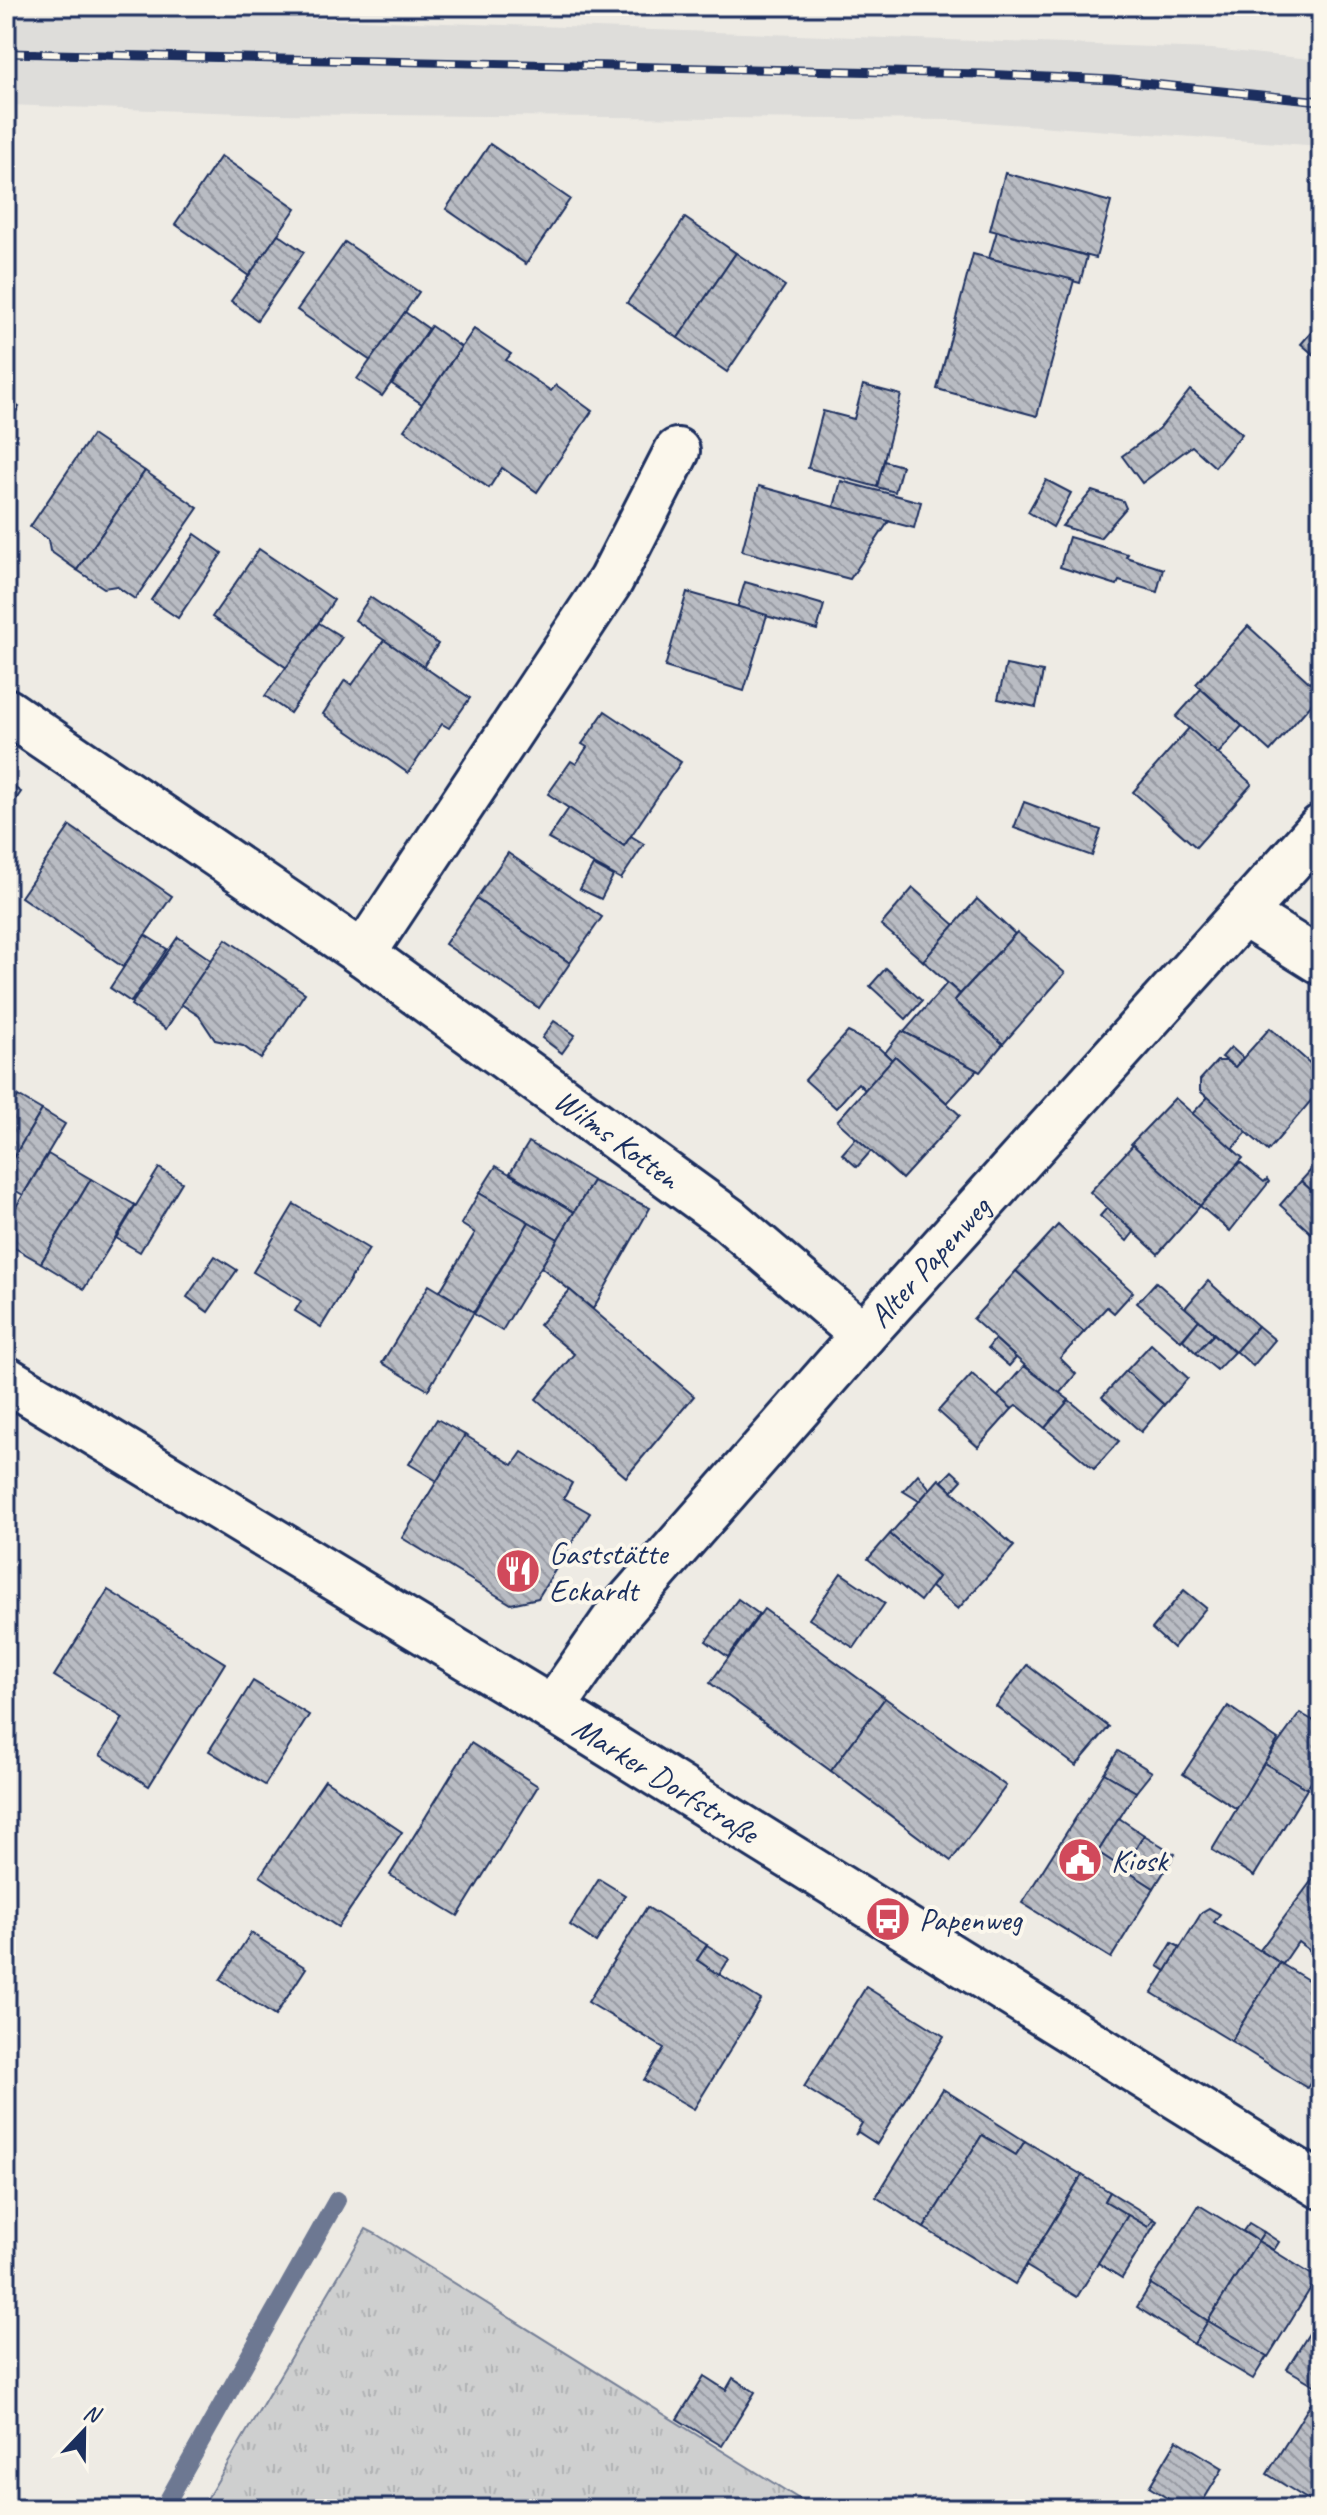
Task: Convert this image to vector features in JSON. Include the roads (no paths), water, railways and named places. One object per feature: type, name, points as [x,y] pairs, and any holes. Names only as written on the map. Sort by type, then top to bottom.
[{"type":"street","points":[[363,954],[611,580],[677,451]]},
{"type":"street","name":"Wilms Kotten","points":[[6,711],[363,954],[728,1219],[863,1335]]},
{"type":"street","name":"Alter Papenweg","points":[[552,1709],[619,1613],[863,1335],[1321,827]]},
{"type":"street","points":[[1244,914],[1321,962]]},
{"type":"street","name":"Marker Dorfstraße","points":[[6,1379],[552,1709],[1321,2186]]},
{"type":"waterway","points":[[163,2509],[337,2200]]},
{"type":"railway","points":[[6,53],[981,74],[1113,80],[1321,101]]},
{"type":"place","name":"Gaststätte Eckardt","points":[[518,1571]]},
{"type":"place","name":"Kiosk","points":[[1080,1860]]},
{"type":"place","name":"Papenweg","points":[[888,1919]]}]
